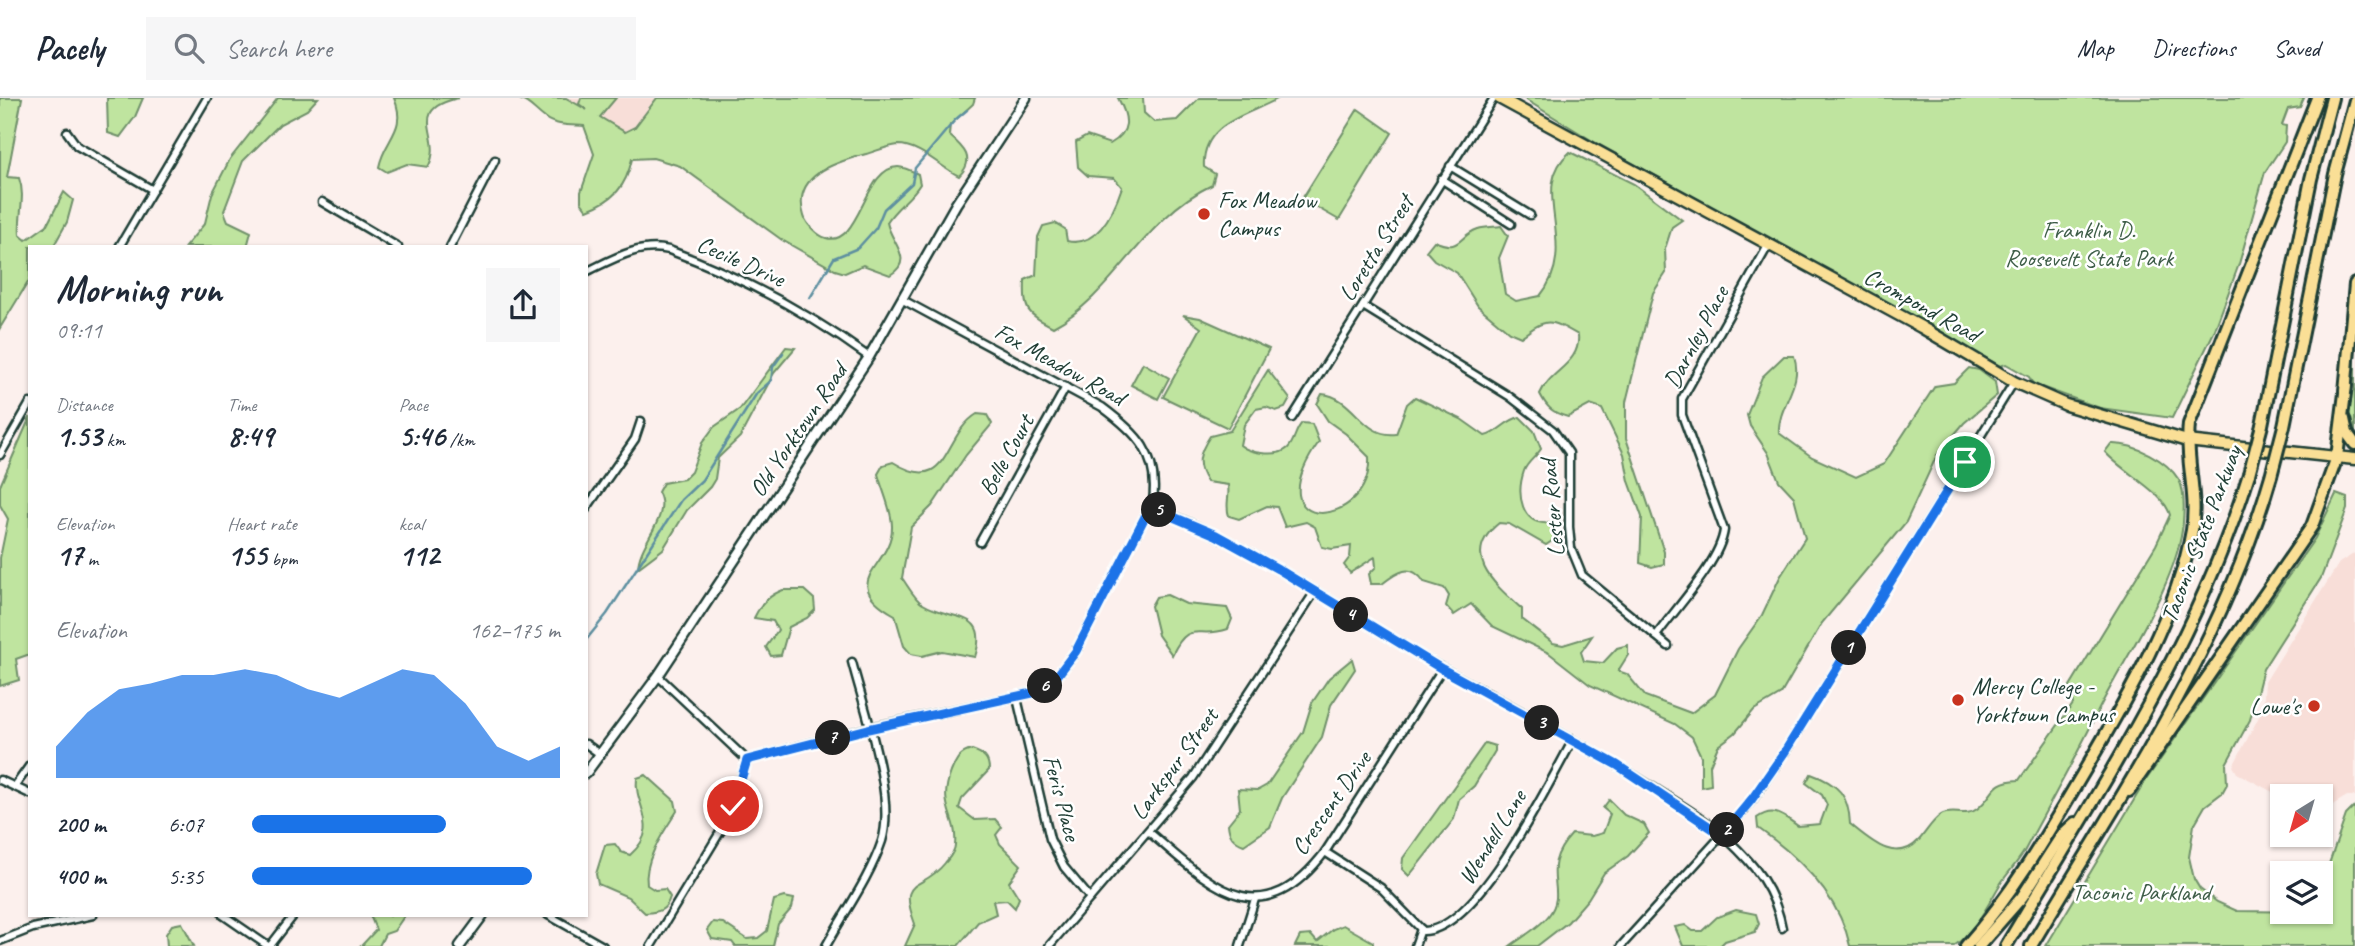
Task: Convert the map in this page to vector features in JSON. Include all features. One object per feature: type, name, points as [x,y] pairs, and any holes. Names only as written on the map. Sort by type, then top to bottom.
[{"type":"highway","name":"Crompond Road","points":[[1496,98],[1769,244],[2014,382],[2089,413],[2187,441],[2355,459]]},
{"type":"highway","points":[[1966,946],[2009,892],[2039,848],[2118,712],[2155,637],[2179,576],[2192,528],[2194,494],[2187,441],[2189,424],[2317,98]]},
{"type":"highway","name":"Taconic State Parkway","points":[[2006,946],[2087,811],[2183,641],[2216,568],[2249,474],[2262,425],[2311,179],[2332,98]]},
{"type":"highway","name":"Taconic State Parkway","points":[[2031,946],[2176,702],[2212,630],[2243,558],[2284,426],[2335,174],[2355,100]]},
{"type":"highway","points":[[2120,796],[2134,788],[2183,711],[2302,542],[2319,510],[2337,457],[2355,284]]},
{"type":"highway","points":[[2346,385],[2344,425],[2355,444]]},
{"type":"highway","points":[[1979,946],[2022,897],[2062,835],[2087,811]]},
{"type":"main road","name":"Old Yorktown Road","points":[[588,770],[658,676],[869,357],[956,204],[1026,98]]},
{"type":"main road","points":[[460,946],[482,917]]},
{"type":"street","points":[[119,245],[207,98]]},
{"type":"street","name":"Loretta Street","points":[[1292,418],[1441,179],[1496,98]]},
{"type":"street","points":[[67,132],[77,146],[153,190]]},
{"type":"street","points":[[451,245],[495,160]]},
{"type":"street","points":[[1450,166],[1530,215]]},
{"type":"street","points":[[1441,179],[1511,224]]},
{"type":"street","points":[[322,202],[395,245]]},
{"type":"street","name":"Darnley Place","points":[[1656,636],[1723,540],[1724,530],[1682,415],[1682,400],[1769,244]]},
{"type":"street","name":"Cecile Drive","points":[[588,271],[636,250],[656,247],[669,250],[783,300],[821,322],[869,357]]},
{"type":"street","name":"Fox Meadow Road","points":[[903,300],[1102,407],[1137,435],[1155,476],[1150,507]]},
{"type":"street","name":"Lester Road","points":[[1363,306],[1509,396],[1553,429],[1570,453],[1571,548],[1582,575],[1668,646]]},
{"type":"street","points":[[1621,946],[1752,799],[1784,753],[2014,382]]},
{"type":"street","name":"Belle Court","points":[[980,542],[1066,387]]},
{"type":"street","points":[[0,455],[28,406]]},
{"type":"street","points":[[588,506],[635,439],[641,421]]},
{"type":"street","points":[[747,760],[868,729],[1037,692],[1057,676],[1076,651],[1150,507],[1216,535],[1442,669],[1573,740],[1661,793],[1722,835],[1769,887],[1776,899],[1782,928]]},
{"type":"street","name":"Larkspur Street","points":[[1049,946],[1193,778],[1314,593]]},
{"type":"street","points":[[826,946],[881,843],[885,829],[882,782],[852,662]]},
{"type":"street","name":"Crescent Drive","points":[[1255,900],[1276,895],[1305,873],[1325,852],[1442,669]]},
{"type":"street","points":[[658,676],[747,760]]},
{"type":"street","name":"Feris Place","points":[[1017,698],[1050,839],[1064,866],[1090,898]]},
{"type":"street","name":"Wendell Lane","points":[[1421,929],[1429,931],[1445,924],[1484,890],[1573,740]]},
{"type":"street","points":[[588,745],[600,754]]},
{"type":"street","points":[[651,946],[728,819],[747,760]]},
{"type":"street","points":[[15,786],[28,768]]},
{"type":"street","points":[[0,780],[28,793]]},
{"type":"street","points":[[1149,832],[1224,890],[1238,897],[1255,900],[1240,946]]},
{"type":"street","points":[[1325,852],[1381,888],[1421,929],[1415,946]]},
{"type":"street","points":[[0,941],[33,928],[84,917]]},
{"type":"street","points":[[226,917],[269,946],[292,917]]},
{"type":"street","points":[[552,917],[603,946]]},
{"type":"shaded area","points":[[549,98],[661,98],[628,141]]},
{"type":"shaded area","points":[[2355,553],[2355,796],[2347,796],[2333,805],[2333,784],[2270,784],[2270,791],[2237,773],[2233,766],[2263,709],[2265,682],[2339,563]]},
{"type":"green space","points":[[0,98],[22,98],[7,177],[19,178],[21,185],[20,235],[26,240],[47,225],[64,192],[73,200],[67,222],[54,245],[28,245],[28,282],[0,328]]},
{"type":"green space","points":[[107,98],[143,98],[135,117],[120,137],[108,133]]},
{"type":"green space","points":[[278,98],[318,98],[307,110],[280,124],[243,161],[224,211],[228,221],[251,232],[248,245],[187,245],[205,223],[212,194],[230,159]]},
{"type":"green space","points":[[394,98],[459,98],[442,103],[429,117],[433,145],[428,167],[407,164],[387,172],[379,167],[397,127],[398,109]]},
{"type":"green space","points":[[517,98],[566,98],[587,110],[579,104],[581,98],[616,98],[600,117],[625,132],[635,127],[657,98],[975,98],[973,104],[950,125],[949,135],[963,149],[967,159],[967,164],[959,176],[922,152],[898,145],[830,166],[810,180],[804,190],[802,202],[807,223],[823,237],[837,238],[847,231],[869,192],[887,170],[900,167],[918,174],[920,184],[887,222],[901,257],[901,263],[890,275],[863,265],[845,273],[835,270],[782,240],[680,166],[653,158],[632,159],[622,185],[612,197],[587,210],[581,202],[581,192],[594,154],[584,126],[549,121],[529,104]]},
{"type":"green space","points":[[1118,98],[1143,98],[1144,113],[1154,122],[1177,120],[1199,98],[1279,98],[1242,115],[1219,130],[1210,140],[1205,152],[1204,167],[1215,174],[1212,185],[1166,216],[1095,296],[1053,327],[1028,310],[1025,280],[1036,275],[1038,237],[1043,226],[1055,223],[1065,229],[1067,241],[1078,242],[1096,233],[1114,207],[1122,187],[1114,178],[1088,176],[1078,167],[1076,142],[1087,136],[1110,144],[1122,135],[1126,118]]},
{"type":"green space","name":"Franklin D. Roosevelt State Park","points":[[1523,98],[2304,98],[2300,107],[2288,109],[2282,125],[2286,126],[2285,142],[2265,172],[2239,264],[2214,332],[2172,418],[2100,408],[2033,384],[2029,377],[2006,364],[2000,366],[1596,143]]},
{"type":"green space","points":[[1358,109],[1392,133],[1339,220],[1302,199]]},
{"type":"green space","points":[[1570,152],[1634,184],[1682,220],[1672,227],[1665,249],[1666,273],[1653,293],[1626,402],[1626,438],[1664,552],[1664,564],[1652,567],[1640,563],[1642,517],[1629,481],[1624,454],[1602,409],[1590,405],[1568,417],[1551,409],[1540,394],[1575,353],[1578,335],[1555,323],[1543,323],[1521,337],[1509,332],[1478,306],[1457,273],[1434,260],[1426,251],[1434,241],[1455,244],[1478,229],[1501,226],[1508,236],[1499,258],[1505,294],[1516,301],[1540,296],[1552,277],[1556,257],[1553,183],[1558,167]]},
{"type":"green space","points":[[1183,315],[1200,318],[1269,349],[1228,428],[1163,397],[1201,328]]},
{"type":"green space","points":[[2355,328],[2355,434],[2348,424]]},
{"type":"green space","points":[[786,347],[795,348],[774,373],[740,437],[718,458],[715,479],[710,487],[687,510],[663,549],[638,568],[661,510],[658,492],[663,483],[684,479],[691,472],[702,443],[714,427],[740,409]]},
{"type":"green space","points":[[1784,356],[1794,356],[1796,376],[1779,423],[1779,433],[1812,457],[1856,477],[1884,464],[1935,386],[1954,383],[1969,368],[1979,370],[1995,382],[1997,395],[1964,423],[1937,455],[1906,522],[1822,623],[1781,694],[1754,710],[1735,733],[1718,746],[1710,765],[1711,785],[1701,787],[1701,756],[1692,737],[1675,724],[1590,685],[1549,653],[1492,626],[1471,604],[1454,615],[1446,606],[1449,596],[1444,588],[1424,582],[1414,572],[1404,571],[1382,584],[1371,584],[1369,574],[1376,567],[1375,557],[1350,573],[1344,565],[1350,557],[1351,546],[1332,549],[1322,547],[1315,527],[1306,522],[1285,527],[1277,507],[1267,506],[1239,519],[1229,516],[1228,485],[1207,482],[1201,470],[1201,453],[1210,436],[1230,431],[1268,370],[1290,399],[1285,408],[1276,411],[1266,407],[1256,409],[1244,425],[1240,445],[1256,452],[1277,453],[1288,448],[1302,423],[1312,424],[1319,442],[1302,473],[1299,495],[1306,508],[1320,513],[1337,510],[1353,499],[1365,481],[1369,457],[1346,434],[1328,421],[1317,404],[1322,394],[1343,402],[1366,424],[1384,434],[1396,434],[1407,404],[1415,397],[1461,419],[1485,436],[1520,417],[1534,431],[1541,449],[1524,471],[1521,489],[1523,507],[1533,519],[1540,523],[1550,523],[1557,529],[1555,539],[1546,545],[1509,524],[1499,523],[1487,535],[1482,546],[1481,558],[1485,569],[1501,590],[1522,609],[1522,619],[1553,643],[1563,645],[1592,636],[1581,652],[1584,661],[1603,663],[1617,648],[1628,645],[1628,655],[1618,671],[1627,674],[1645,696],[1691,713],[1715,695],[1738,649],[1762,615],[1780,577],[1805,538],[1794,497],[1779,481],[1768,453],[1750,426],[1747,415],[1762,377]]},
{"type":"green space","points":[[1143,363],[1169,378],[1158,399],[1131,385]]},
{"type":"green space","points":[[977,414],[987,415],[992,424],[966,455],[932,506],[911,527],[902,578],[923,604],[973,624],[978,642],[975,657],[942,651],[922,656],[911,654],[904,646],[895,615],[877,603],[869,593],[871,573],[890,540],[892,526],[878,474],[883,465],[893,462],[912,471],[925,472],[935,468],[957,435]]},
{"type":"green space","points":[[28,422],[28,655],[16,659],[19,680],[0,686],[0,558],[8,519],[0,505],[0,486]]},
{"type":"green space","points":[[2111,444],[2130,446],[2149,454],[2174,473],[2182,490],[2184,501],[2179,545],[2149,619],[2024,852],[1969,932],[1954,946],[1850,946],[1845,927],[1827,894],[1802,865],[1758,828],[1757,818],[1763,814],[1774,813],[1798,826],[1820,824],[1827,805],[1822,795],[1806,783],[1811,774],[1829,782],[1841,792],[1850,824],[1875,843],[1892,850],[1901,850],[1919,840],[1941,815],[1950,812],[1973,812],[1998,786],[2019,780],[2073,704],[2070,686],[2156,545],[2170,515],[2160,498],[2105,452]]},
{"type":"green space","name":"Taconic Parkland","points":[[2336,494],[2347,498],[2347,509],[2321,578],[2263,669],[2250,720],[2226,764],[2227,784],[2222,793],[2205,806],[2194,825],[2189,857],[2194,879],[2200,889],[2217,902],[2237,911],[2270,911],[2270,924],[2333,924],[2333,861],[2330,861],[2346,815],[2355,806],[2355,946],[2046,946],[2146,780],[2315,538]]},
{"type":"green space","points":[[783,590],[804,590],[814,599],[815,610],[807,618],[789,627],[781,655],[771,656],[766,647],[778,630],[773,621],[754,618],[766,601]]},
{"type":"green space","points":[[1167,595],[1186,604],[1227,608],[1232,619],[1228,629],[1189,633],[1172,655],[1158,635],[1151,606],[1156,597]]},
{"type":"green space","points":[[1352,659],[1355,669],[1331,705],[1322,737],[1282,798],[1270,827],[1244,845],[1237,842],[1232,838],[1228,824],[1240,809],[1238,789],[1258,790],[1267,785],[1303,732],[1312,703],[1329,678]]},
{"type":"green space","points":[[1485,743],[1495,746],[1495,751],[1474,786],[1459,799],[1454,819],[1409,876],[1402,869],[1403,858]]},
{"type":"green space","points":[[972,750],[985,757],[989,770],[962,799],[959,808],[975,820],[995,819],[1002,827],[996,835],[1000,844],[1021,865],[1009,882],[1019,898],[1015,908],[1007,900],[993,901],[996,914],[978,922],[958,946],[905,946],[915,924],[910,909],[910,891],[936,872],[954,850],[955,835],[947,803],[947,784],[959,758]]},
{"type":"green space","points":[[646,775],[675,801],[677,811],[651,856],[647,876],[647,885],[655,890],[665,889],[670,897],[661,910],[645,913],[628,897],[598,884],[596,874],[605,845],[615,844],[621,852],[630,855],[640,845],[646,825],[637,778]]},
{"type":"green space","points":[[1609,800],[1624,815],[1644,824],[1649,833],[1628,856],[1604,873],[1588,899],[1568,922],[1537,946],[1510,946],[1549,915],[1556,897],[1556,859],[1562,847],[1572,834],[1592,836],[1603,833],[1610,814],[1603,808]]},
{"type":"green space","points":[[784,897],[794,899],[792,908],[778,924],[773,946],[735,946],[732,942],[712,939],[707,930],[713,922],[723,923],[747,939],[758,938],[767,931],[774,900]]},
{"type":"green space","points":[[1736,910],[1756,914],[1759,924],[1755,932],[1725,941],[1720,946],[1683,946],[1675,927],[1685,925],[1693,931],[1702,931],[1717,917]]},
{"type":"green space","points":[[371,917],[404,917],[394,931],[385,934],[379,946],[361,946],[376,930]]},
{"type":"green space","points":[[182,923],[194,946],[167,946],[166,934],[172,925]]},
{"type":"green space","points":[[1343,925],[1373,942],[1373,946],[1295,946],[1300,936],[1311,935],[1317,942],[1333,929]]},
{"type":"waterway","points":[[810,298],[834,258],[858,248],[876,228],[884,209],[912,183],[915,168],[955,120],[967,110]]},
{"type":"waterway","points":[[588,638],[607,614],[681,500],[702,480],[757,393],[771,381],[773,367],[783,353]]},
{"type":"place","name":"Fox Meadow Campus","points":[[1204,214]]},
{"type":"place","name":"Mercy College - Yorktown Campus","points":[[1958,700]]},
{"type":"place","name":"Lowe's","points":[[2314,706]]},
{"type":"route","points":[[733,806],[747,760],[868,729],[1025,697],[1037,692],[1057,676],[1076,651],[1150,507],[1183,519],[1278,569],[1442,669],[1617,765],[1684,807],[1722,835],[1752,799],[1784,753],[1965,462]]}]
